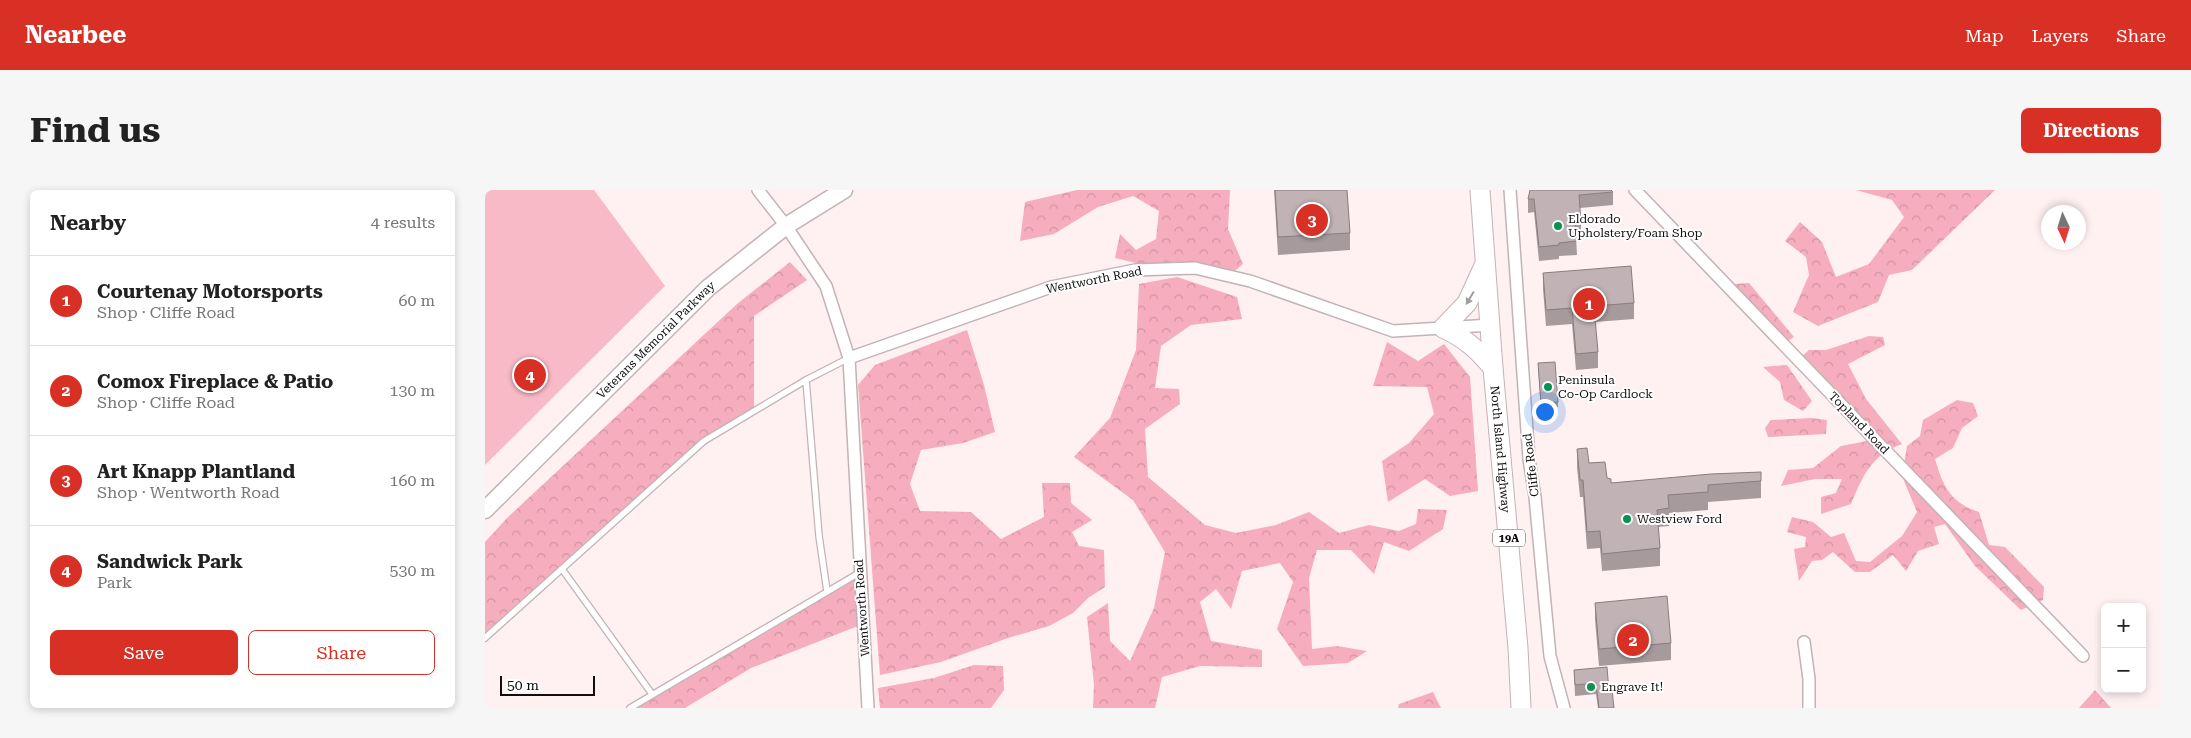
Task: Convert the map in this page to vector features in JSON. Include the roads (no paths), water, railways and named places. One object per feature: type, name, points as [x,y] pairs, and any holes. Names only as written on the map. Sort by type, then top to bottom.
[{"type":"main road","name":"Veterans Memorial Parkway","points":[[485,510],[708,288],[786,226],[844,190]]},
{"type":"main road","name":"North Island Highway","points":[[1481,190],[1493,368],[1518,648],[1521,708]]},
{"type":"main road","points":[[1486,261],[1470,299],[1443,328],[1462,337],[1477,348],[1493,368]]},
{"type":"street","name":"Wentworth Road","points":[[758,190],[786,226],[826,286],[849,358],[859,573],[868,708]]},
{"type":"street","name":"Cliffe Road","points":[[1510,190],[1529,459],[1535,497],[1550,656],[1564,708]]},
{"type":"street","name":"Topland Road","points":[[1635,190],[2083,656]]},
{"type":"street","name":"Wentworth Road","points":[[849,358],[1051,287],[1135,270],[1195,268],[1250,280],[1393,331],[1491,325]]},
{"type":"street","points":[[1804,642],[1809,679],[1809,708]]},
{"type":"lane","points":[[485,638],[704,441],[806,380],[849,358]]},
{"type":"lane","points":[[806,380],[819,536],[827,591]]},
{"type":"lane","points":[[562,569],[652,694]]},
{"type":"lane","points":[[630,708],[859,573]]},
{"type":"place","name":"Art Knapp Plantland","points":[[1312,220]]},
{"type":"place","name":"Eldorado Upholstery/Foam Shop","points":[[1558,226]]},
{"type":"place","name":"Courtenay Motorsports","points":[[1589,304]]},
{"type":"place","name":"Sandwick Park","points":[[530,375]]},
{"type":"place","name":"Peninsula Co-Op Cardlock","points":[[1548,387]]},
{"type":"place","name":"Westview Ford","points":[[1627,519]]},
{"type":"place","name":"Comox Fireplace & Patio","points":[[1633,640]]},
{"type":"place","name":"Engrave It!","points":[[1591,687]]}]
